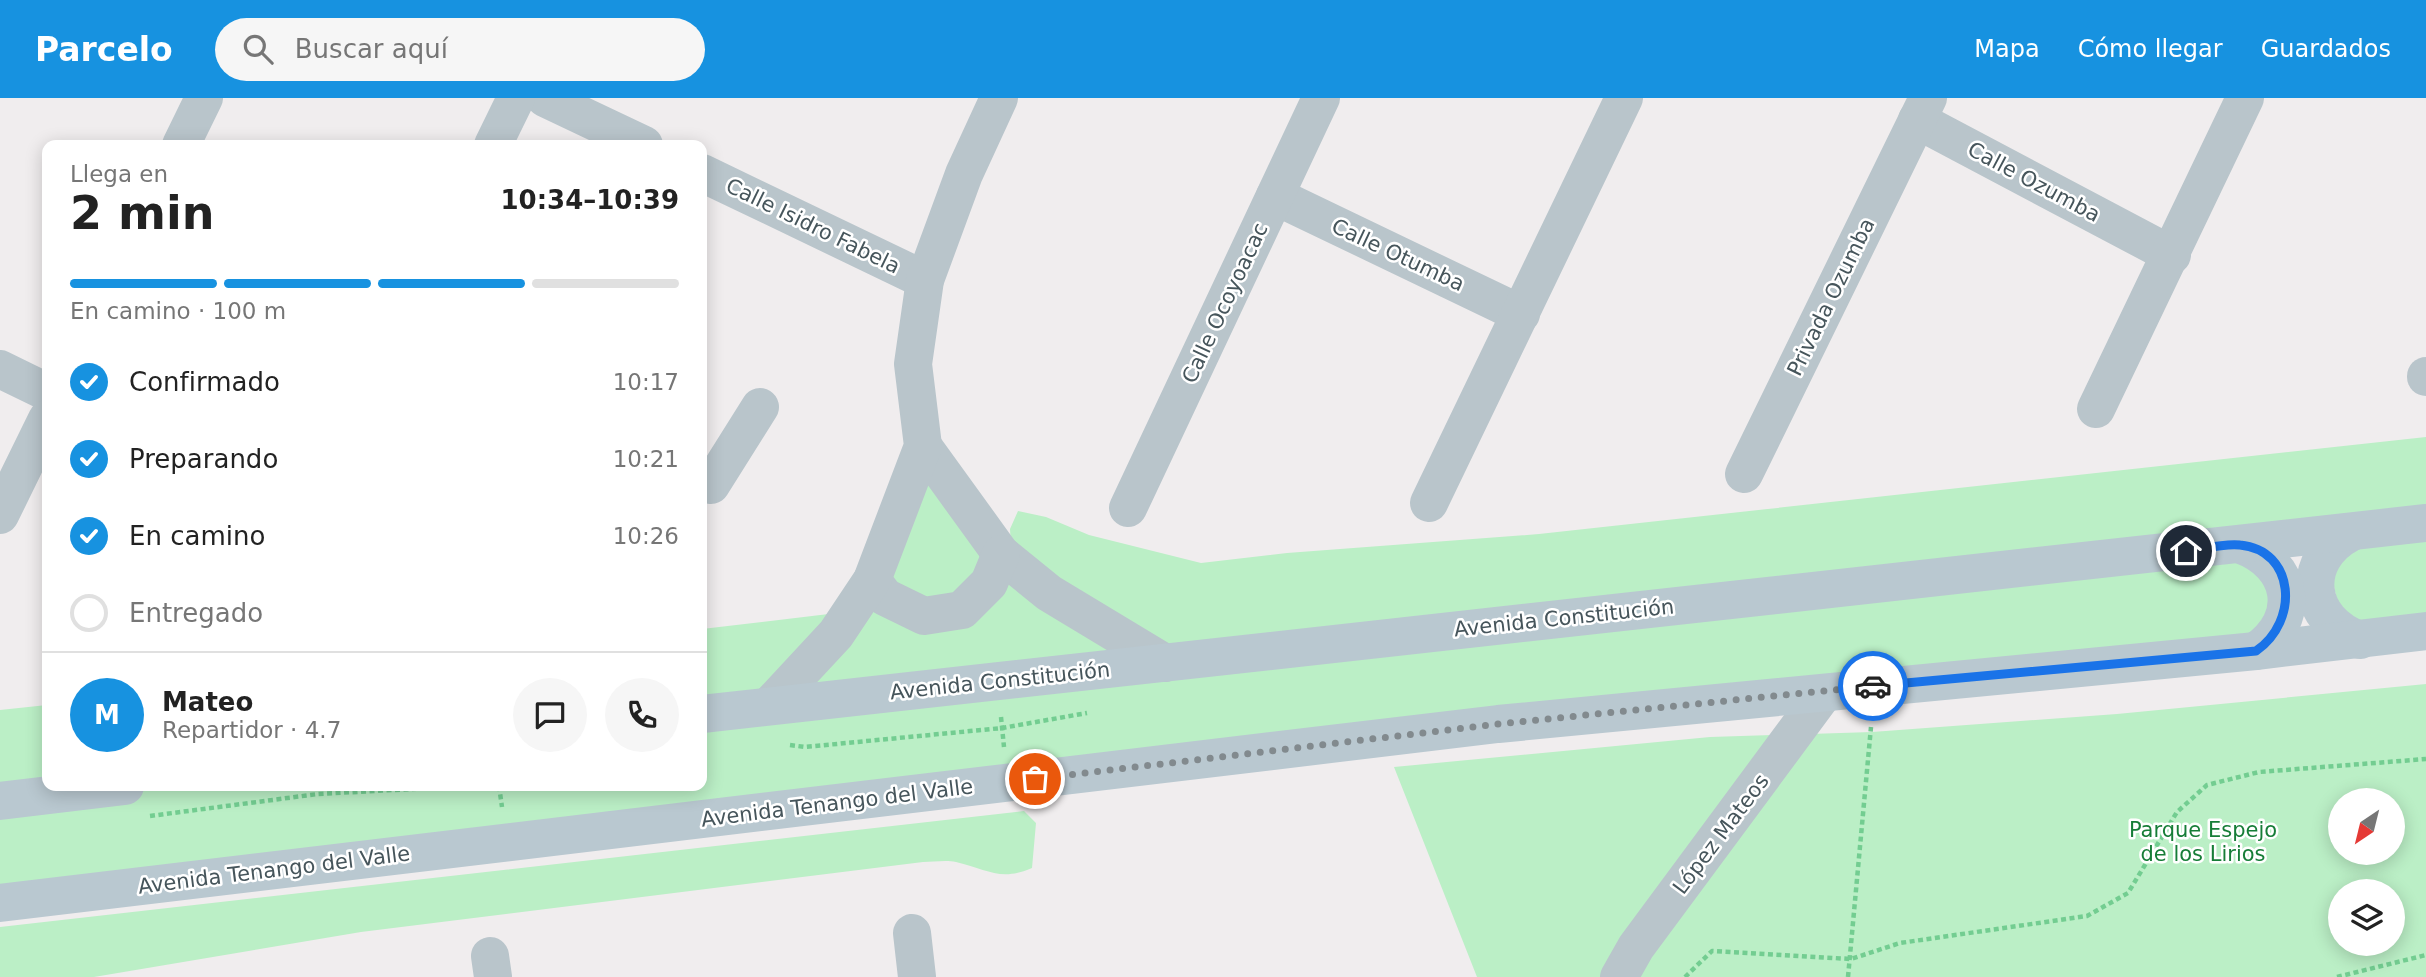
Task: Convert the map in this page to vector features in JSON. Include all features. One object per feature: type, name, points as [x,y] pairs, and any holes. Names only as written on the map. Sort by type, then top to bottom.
[{"type":"main road","name":"Avenida Constitución","points":[[707,713],[2426,523]]},
{"type":"main road","points":[[2350,533],[2336,541],[2325,554],[2317,569],[2315,586],[2317,600],[2333,626],[2360,640]]},
{"type":"main road","points":[[2241,545],[2271,561],[2286,591],[2287,605],[2277,632],[2256,651]]},
{"type":"main road","name":"Avenida Tenango del Valle","points":[[0,903],[1498,724],[2256,651],[2426,631]]},
{"type":"main road","points":[[0,801],[131,802]]},
{"type":"street","points":[[183,140],[204,98]]},
{"type":"street","points":[[495,140],[516,98]]},
{"type":"street","points":[[545,98],[633,140]]},
{"type":"street","points":[[769,706],[836,634],[872,580],[923,446],[913,364],[925,279],[964,174],[999,98]]},
{"type":"street","name":"Calle Ocoyoacac","points":[[1128,508],[1321,98]]},
{"type":"street","points":[[1429,503],[1624,98]]},
{"type":"street","points":[[2096,409],[2245,98]]},
{"type":"street","name":"Calle Ozumba","points":[[1923,109],[2172,255]]},
{"type":"street","name":"Privada Ozumba","points":[[1744,474],[1923,109]]},
{"type":"street","name":"Calle Isidro Fabela","points":[[707,175],[925,279]]},
{"type":"street","name":"Calle Otumba","points":[[1275,196],[1521,314]]},
{"type":"street","points":[[0,369],[42,390]]},
{"type":"street","points":[[707,481],[760,407]]},
{"type":"street","points":[[0,515],[42,429]]},
{"type":"street","points":[[923,446],[1001,554],[1049,593],[1165,663]]},
{"type":"street","points":[[872,580],[886,597],[924,616],[962,610],[989,583],[1001,554]]},
{"type":"street","name":"López Mateos","points":[[1619,977],[1636,947],[1824,693]]},
{"type":"street","points":[[912,933],[917,977]]},
{"type":"path","points":[[997,681],[1008,782]]},
{"type":"path","points":[[1849,977],[1872,732],[1865,687]]},
{"type":"path","points":[[1685,977],[1712,951],[1851,959],[1900,943],[2087,916],[2128,893],[2177,812],[2207,785],[2259,772],[2426,759]]},
{"type":"path","points":[[131,802],[375,791]]},
{"type":"path","points":[[2337,977],[2426,955]]},
{"type":"green space","points":[[2426,437],[2426,509],[1168,653],[1011,547],[1010,529],[1018,511],[1046,517],[1089,535],[1201,563],[1287,553],[1539,534]]},
{"type":"green space","points":[[924,479],[990,557],[954,605],[890,593],[900,523]]},
{"type":"green space","points":[[2426,527],[2426,627],[2344,630],[2327,557]]},
{"type":"green space","points":[[2239,547],[2269,562],[2274,630],[0,899],[0,804],[106,791],[707,791],[707,716]]},
{"type":"green space","points":[[1002,576],[1133,656],[793,694],[871,595],[913,621]]},
{"type":"green space","points":[[837,613],[759,697],[707,703],[707,628]]},
{"type":"green space","name":"Parque Espejo de los Lirios","points":[[2426,684],[2426,977],[1477,977],[1394,767],[1710,737],[1872,732],[2117,714]]},
{"type":"green space","points":[[42,706],[42,786],[0,791],[0,710]]},
{"type":"green space","points":[[1024,811],[1036,823],[1032,868],[1011,874],[994,873],[952,861],[923,862],[361,932],[94,977],[0,977],[0,927]]},
{"type":"way so far","points":[[1035,779],[1498,724],[1873,686]]},
{"type":"route","points":[[1873,686],[2256,651],[2268,643],[2284,619],[2287,605],[2286,591],[2271,561],[2257,551],[2241,545],[2186,551]]}]
